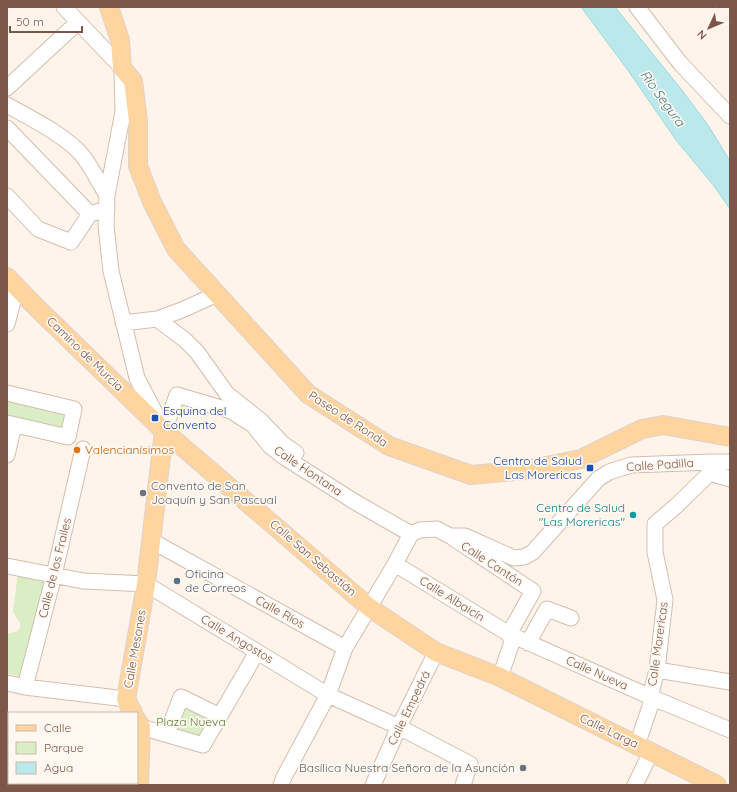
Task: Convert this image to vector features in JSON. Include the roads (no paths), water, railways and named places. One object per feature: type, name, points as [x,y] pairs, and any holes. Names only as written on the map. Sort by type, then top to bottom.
[{"type":"main road","points":[[108,7],[120,40],[122,68]]},
{"type":"main road","name":"Paseo de Ronda","points":[[122,68],[133,81],[138,121],[138,166],[152,202],[176,250],[308,394],[390,446],[471,475],[527,470],[581,459],[642,429],[663,425],[730,437]]},
{"type":"main road","name":"Camino de Murcia","points":[[12,282],[164,431]]},
{"type":"main road","name":"Calle Mesones","points":[[134,712],[146,584],[164,431]]},
{"type":"main road","name":"Calle San Sebastián","points":[[164,431],[370,608],[436,652]]},
{"type":"main road","name":"Calle Larga","points":[[436,652],[500,678],[717,785]]},
{"type":"main road","name":"Calle Mesones","points":[[138,771],[139,785]]},
{"type":"street","points":[[64,7],[122,68],[123,112],[107,202],[106,226],[111,271],[137,378],[164,431]]},
{"type":"street","points":[[637,7],[680,62],[730,116]]},
{"type":"street","points":[[7,88],[78,22]]},
{"type":"street","points":[[7,105],[41,124],[69,143],[82,155],[107,202]]},
{"type":"street","points":[[7,128],[90,214]]},
{"type":"street","points":[[7,196],[38,230],[71,242],[90,214],[107,202]]},
{"type":"street","points":[[7,324],[12,282]]},
{"type":"street","points":[[123,323],[157,319],[182,310],[217,294]]},
{"type":"street","points":[[157,319],[185,340],[197,352],[227,394],[260,420],[283,444],[328,477],[355,502]]},
{"type":"street","points":[[7,393],[74,409],[68,437],[11,424],[7,455]]},
{"type":"street","name":"Calle Hontana","points":[[164,431],[177,395],[231,411],[253,425],[270,446],[284,457],[355,502],[412,534]]},
{"type":"street","name":"Calle de los Frailes","points":[[25,687],[54,575],[83,450]]},
{"type":"street","name":"Calle Padilla","points":[[450,536],[465,536],[514,558],[524,557],[533,552],[598,479],[609,472],[632,465],[711,468],[730,462]]},
{"type":"street","points":[[711,468],[730,479]]},
{"type":"street","name":"Calle Morericas","points":[[636,785],[644,749],[657,670],[665,600],[655,552],[655,524],[676,506],[711,468]]},
{"type":"street","points":[[281,785],[284,776],[328,695],[345,648],[396,564],[412,534],[420,530],[438,529],[450,536]]},
{"type":"street","name":"Calle Cantón","points":[[450,536],[533,591],[509,634]]},
{"type":"street","name":"Calle Ríos","points":[[152,541],[345,648]]},
{"type":"street","name":"Calle Albaicín","points":[[396,564],[509,634]]},
{"type":"street","points":[[7,566],[83,581],[146,584]]},
{"type":"street","name":"Calle Angostos","points":[[146,584],[328,695],[399,727],[470,764],[463,785]]},
{"type":"street","points":[[528,642],[547,609],[571,618]]},
{"type":"street","points":[[500,678],[512,642],[509,634]]},
{"type":"street","name":"Calle Nueva","points":[[509,634],[730,730]]},
{"type":"street","points":[[138,717],[167,734],[203,745],[257,652]]},
{"type":"street","name":"Calle Empedrá","points":[[373,785],[399,727],[436,652]]},
{"type":"street","points":[[657,670],[730,681]]},
{"type":"street","points":[[7,683],[122,712]]},
{"type":"street","points":[[167,734],[181,697],[220,716]]},
{"type":"water","name":"Río Segura","points":[[581,7],[615,7],[708,125],[730,161],[730,209],[714,186],[676,140],[627,69]]},
{"type":"place","name":"Esquina del Convento","points":[[155,418]]},
{"type":"place","name":"Valencianísimos","points":[[77,450]]},
{"type":"place","name":"Centro de Salud Las Morericas","points":[[590,468]]},
{"type":"place","name":"Convento de San Joaquín y San Pascual","points":[[143,493]]},
{"type":"place","name":"Centro de Salud \"Las Morericas\"","points":[[633,515]]},
{"type":"place","name":"Oficina de Correos","points":[[177,581]]},
{"type":"place","name":"Basílica Nuestra Señora de la Asunción","points":[[523,768]]},
{"type":"park label","name":"Plaza Nueva","points":[[191,722]]}]
